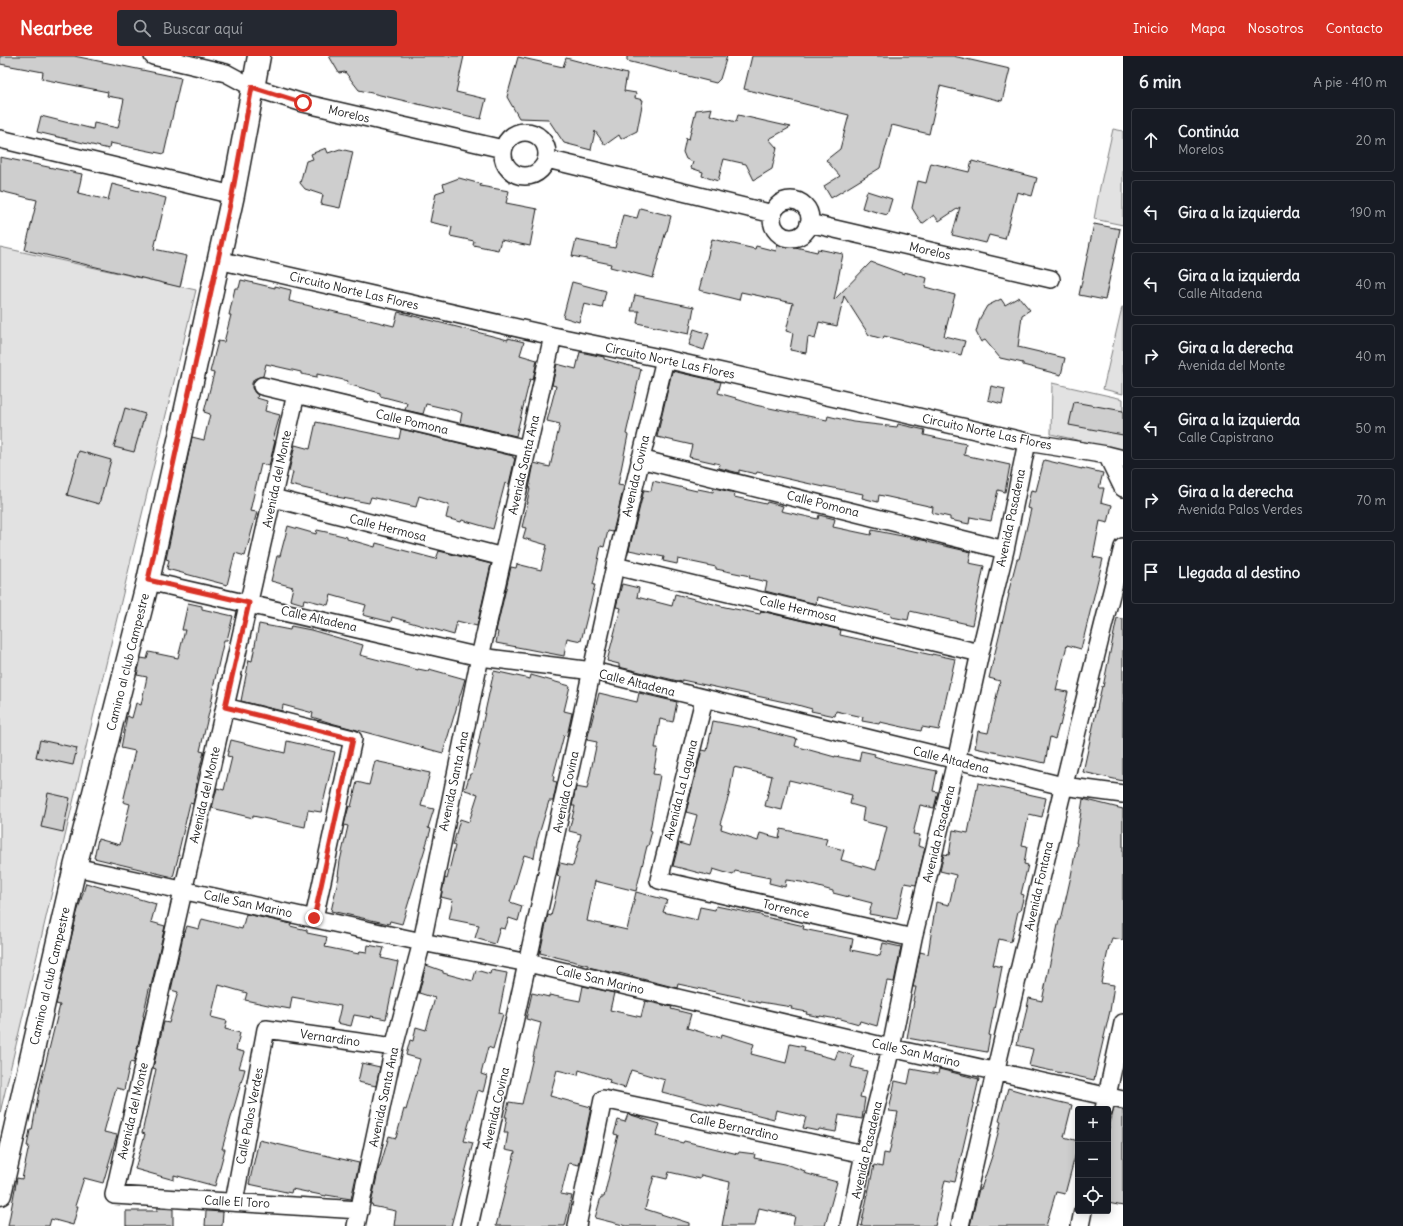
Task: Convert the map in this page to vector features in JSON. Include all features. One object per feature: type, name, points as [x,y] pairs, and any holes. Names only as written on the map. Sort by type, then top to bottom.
[{"type":"main road","name":"Camino al club Campestre","points":[[0,1194],[75,867],[148,580],[232,195],[259,56]]},
{"type":"street","name":"Morelos","points":[[152,56],[226,73],[252,87],[303,103],[503,149]]},
{"type":"street","points":[[526,132],[534,134],[545,144],[547,159],[539,172],[532,176],[516,175],[510,171],[505,164],[503,149],[506,142],[512,136],[518,133],[526,132]]},
{"type":"street","points":[[0,139],[232,195]]},
{"type":"street","points":[[547,159],[773,214]]},
{"type":"street","points":[[786,200],[793,200],[799,202],[808,211],[810,217],[809,223],[807,229],[802,234],[796,237],[790,237],[783,236],[778,232],[774,227],[772,220],[773,214],[780,203],[786,200]]},
{"type":"street","name":"Morelos","points":[[809,223],[1051,279]]},
{"type":"street","name":"Circuito Norte Las Flores","points":[[218,260],[553,336],[665,359],[1027,442],[1115,457]]},
{"type":"street","name":"Avenida Santa Ana","points":[[356,1226],[394,1047],[422,942],[480,657],[553,336]]},
{"type":"street","name":"Avenida Covina","points":[[469,1226],[615,566],[665,359]]},
{"type":"street","name":"Calle Pomona","points":[[262,386],[527,449]]},
{"type":"street","name":"Avenida del Monte","points":[[114,1195],[296,394]]},
{"type":"street","name":"Avenida Pasadena","points":[[849,1226],[864,1154],[891,1048],[913,938],[1005,550],[1027,442]]},
{"type":"street","points":[[1115,457],[1123,488]]},
{"type":"street","name":"Calle Pomona","points":[[640,459],[1005,550]]},
{"type":"street","name":"Calle Hermosa","points":[[273,498],[503,557]]},
{"type":"street","name":"Avenida Fontana","points":[[960,1226],[995,1071],[1063,786],[1123,547]]},
{"type":"street","name":"Calle Hermosa","points":[[615,566],[980,653]]},
{"type":"street","name":"Calle Altadena","points":[[148,580],[480,657],[592,672],[1063,786],[1123,794]]},
{"type":"street","name":"Avenida La Laguna","points":[[659,880],[704,700]]},
{"type":"street","points":[[225,707],[353,739],[314,918]]},
{"type":"street","name":"Calle San Marino","points":[[75,867],[422,942],[528,963],[995,1071],[1105,1103],[1123,1100]]},
{"type":"street","name":"Torrence","points":[[659,880],[913,938]]},
{"type":"street","points":[[1105,1103],[1123,1023]]},
{"type":"street","name":"Vernardino","points":[[266,1029],[394,1047]]},
{"type":"street","name":"Calle Palos Verdes","points":[[234,1202],[266,1029]]},
{"type":"street","name":"Calle Bernardino","points":[[577,1226],[603,1099],[864,1154]]},
{"type":"street","name":"Calle El Toro","points":[[114,1195],[360,1210]]},
{"type":"street","points":[[1080,1226],[1082,1214]]},
{"type":"shaded area","points":[[1113,129],[1123,131],[1123,225],[1094,219]]},
{"type":"shaded area","points":[[0,247],[196,290],[0,1113]]},
{"type":"shaded area","points":[[1123,307],[1123,394],[1103,389]]},
{"type":"shaded area","points":[[1052,383],[1123,399],[1123,451],[1051,434]]},
{"type":"building","points":[[0,56],[74,56],[181,78],[164,154],[110,143],[109,149],[37,132],[41,116],[93,129],[94,123],[118,128],[124,99],[107,96],[108,92],[42,79],[43,72],[0,64]]},
{"type":"building","points":[[329,56],[464,56],[456,92],[486,99],[481,119],[359,90],[345,72],[339,73]]},
{"type":"building","points":[[627,56],[727,56],[720,79],[716,83],[627,61]]},
{"type":"building","points":[[752,56],[953,56],[1010,69],[1002,101],[940,86],[929,134],[892,125],[880,168],[831,198],[824,186],[840,176],[826,160],[840,149],[849,115],[744,89]]},
{"type":"building","points":[[518,57],[563,67],[566,58],[627,74],[624,91],[636,93],[635,98],[643,100],[637,131],[621,139],[619,135],[605,145],[595,131],[591,150],[564,143],[548,119],[519,118],[507,97]]},
{"type":"building","points":[[712,108],[710,115],[736,122],[738,115],[791,127],[769,139],[777,148],[772,169],[754,180],[746,164],[724,159],[718,181],[702,176],[703,172],[691,168],[693,162],[686,159],[683,152],[686,138],[689,139],[696,110]]},
{"type":"building","points":[[326,148],[328,153],[340,149],[353,152],[340,208],[321,204],[323,195],[305,189],[300,183],[306,161],[313,159],[311,154]]},
{"type":"building","points":[[0,157],[82,174],[78,193],[108,200],[112,184],[166,198],[154,249],[187,256],[180,287],[25,250],[37,200],[0,191]]},
{"type":"building","points":[[972,161],[1037,178],[1032,196],[1017,192],[1005,239],[989,235],[986,243],[952,235],[960,207],[939,221],[934,215],[922,224],[912,208],[918,181],[926,183],[931,163],[969,172]]},
{"type":"building","points":[[459,178],[481,184],[480,186],[509,191],[506,203],[537,209],[530,246],[501,240],[498,250],[473,245],[474,241],[450,236],[452,227],[430,222],[436,193],[445,190],[443,184]]},
{"type":"building","points":[[867,191],[892,199],[887,215],[862,208]]},
{"type":"building","points":[[640,208],[671,216],[653,278],[610,267],[611,264],[572,256],[576,240],[615,248],[623,215],[637,218]]},
{"type":"building","points":[[1094,224],[1120,229],[1105,300],[1079,295]]},
{"type":"building","points":[[712,239],[755,249],[756,246],[776,251],[778,243],[817,252],[818,249],[843,254],[834,300],[871,262],[904,274],[904,272],[927,278],[925,287],[955,295],[944,336],[965,341],[961,355],[884,336],[883,339],[869,335],[844,296],[837,326],[819,322],[815,339],[808,337],[806,353],[790,350],[793,333],[786,331],[793,303],[741,292],[739,300],[699,290]]},
{"type":"building","points":[[241,280],[291,290],[289,301],[394,326],[398,312],[508,340],[508,338],[524,342],[520,355],[537,360],[533,380],[530,379],[516,436],[460,423],[462,413],[457,411],[426,404],[423,414],[405,410],[407,403],[380,396],[380,393],[347,384],[348,381],[317,374],[317,377],[301,374],[301,372],[266,364],[263,376],[254,379],[252,388],[258,395],[257,398],[267,401],[265,411],[280,415],[273,440],[275,441],[269,466],[261,464],[250,511],[257,512],[245,556],[235,553],[227,585],[167,569],[169,560],[166,559],[192,437],[204,440],[210,414],[204,412],[214,373],[210,372],[218,341],[224,342],[231,315],[229,315],[235,288],[239,288]]},
{"type":"building","points":[[572,282],[606,291],[602,308],[584,304],[579,322],[563,317]]},
{"type":"building","points":[[635,295],[694,307],[689,334],[637,323],[639,311],[631,311]]},
{"type":"building","points":[[1019,297],[1030,310],[1022,315],[1018,347],[1065,358],[1061,375],[1023,365],[1023,363],[1000,358],[985,340],[981,342],[976,332],[980,318],[987,306],[1001,299],[1005,305]]},
{"type":"building","points":[[694,329],[709,334],[704,350],[689,345]]},
{"type":"building","points":[[580,352],[604,357],[604,359],[641,369],[626,434],[628,435],[618,485],[624,486],[613,532],[608,531],[604,547],[601,546],[593,585],[595,585],[581,641],[567,638],[564,656],[496,643],[498,632],[496,631],[511,567],[516,568],[517,564],[541,570],[547,545],[523,538],[526,528],[522,527],[528,502],[534,463],[550,467],[560,424],[547,421],[556,386],[552,385],[557,364],[576,369]]},
{"type":"building","points":[[672,371],[721,382],[718,393],[755,405],[827,420],[828,416],[853,422],[897,427],[898,424],[925,430],[924,435],[966,444],[964,455],[1010,465],[1005,492],[998,490],[991,521],[970,517],[969,524],[950,520],[950,517],[932,513],[933,507],[879,495],[878,502],[862,498],[863,494],[757,472],[756,474],[739,470],[739,473],[719,468],[720,464],[689,457],[692,445],[657,437]]},
{"type":"building","points":[[991,386],[1005,389],[1002,404],[988,400]]},
{"type":"building","points":[[1074,402],[1123,411],[1123,435],[1069,425]]},
{"type":"building","points":[[125,408],[145,414],[134,452],[114,447]]},
{"type":"building","points":[[316,422],[399,439],[401,429],[513,456],[513,458],[515,458],[509,484],[505,483],[493,529],[462,520],[461,522],[446,518],[449,505],[419,496],[416,507],[371,497],[369,503],[337,497],[338,496],[290,485],[293,472],[289,471],[295,445],[310,449]]},
{"type":"building","points":[[79,451],[111,460],[99,504],[67,495]]},
{"type":"building","points":[[1044,460],[1103,473],[1099,488],[1104,488],[1101,502],[1112,505],[1108,523],[1100,521],[1093,557],[1103,559],[1081,649],[1067,645],[1056,690],[1068,692],[1060,726],[1059,725],[1055,739],[1050,737],[1045,763],[975,748],[978,731],[988,733],[1000,681],[989,678],[1008,594],[1017,559],[1019,559],[1031,509],[1027,508],[1031,490],[1036,491]]},
{"type":"building","points":[[653,481],[697,491],[698,489],[713,492],[714,488],[735,493],[734,497],[783,506],[781,511],[818,519],[819,515],[835,519],[833,527],[871,535],[872,530],[971,552],[969,563],[984,566],[972,625],[910,611],[908,620],[891,617],[891,614],[817,597],[816,604],[765,591],[767,582],[749,578],[750,576],[678,559],[677,564],[663,561],[664,557],[629,550],[644,490],[651,491]]},
{"type":"building","points":[[288,526],[316,534],[317,530],[331,533],[375,547],[376,543],[436,559],[439,551],[491,564],[477,626],[457,621],[454,635],[392,617],[391,622],[363,615],[366,605],[331,595],[328,605],[304,599],[303,604],[290,600],[293,587],[271,581],[277,556],[280,556]]},
{"type":"building","points":[[622,584],[639,588],[637,597],[672,606],[675,594],[725,607],[760,614],[761,611],[841,630],[840,635],[955,659],[939,730],[922,727],[921,731],[880,722],[879,724],[862,721],[863,717],[836,711],[835,716],[811,711],[812,709],[794,704],[682,680],[682,682],[619,667],[619,664],[607,661],[621,608],[616,607]]},
{"type":"building","points":[[188,603],[202,606],[202,609],[233,616],[227,640],[224,640],[200,751],[204,752],[196,784],[193,804],[190,803],[173,877],[94,858],[98,839],[120,845],[130,804],[123,802],[135,751],[121,748],[127,716],[132,718],[136,703],[141,705],[147,677],[137,675],[141,658],[147,659],[149,652],[178,658],[185,630],[182,630]]},
{"type":"building","points":[[1117,618],[1123,619],[1123,781],[1083,772],[1102,686],[1103,687]]},
{"type":"building","points":[[259,624],[290,630],[291,626],[311,630],[363,645],[360,655],[418,670],[428,671],[429,669],[465,679],[443,753],[331,723],[312,717],[313,713],[283,705],[282,711],[241,701],[249,660],[252,661]]},
{"type":"building","points":[[494,671],[530,679],[531,675],[570,686],[564,711],[572,713],[567,736],[564,735],[553,777],[553,781],[557,782],[553,801],[549,801],[537,841],[534,858],[524,855],[510,902],[522,906],[518,921],[509,918],[505,929],[500,928],[495,944],[475,938],[479,925],[449,919],[453,900],[441,897],[445,878],[447,879],[455,846],[453,845],[460,819],[469,822],[478,794],[465,790],[470,774],[472,774],[480,744],[478,744]]},
{"type":"building","points":[[599,693],[637,702],[639,693],[677,702],[673,722],[660,719],[655,748],[658,748],[653,774],[660,775],[650,830],[652,831],[636,891],[595,881],[587,921],[627,930],[636,892],[667,900],[663,912],[697,920],[700,907],[715,910],[716,906],[804,926],[803,929],[853,939],[851,950],[880,956],[883,943],[901,947],[894,982],[887,981],[877,1026],[860,1021],[859,1024],[837,1018],[820,1017],[806,1014],[807,1012],[791,1009],[792,1007],[760,1003],[744,998],[678,984],[677,988],[619,973],[588,967],[588,965],[540,953],[548,915],[551,916],[557,891],[560,877],[557,876],[560,863],[573,866],[581,834],[569,831],[575,806],[572,806],[576,787],[587,789],[597,742],[587,740]]},
{"type":"building","points":[[713,721],[744,726],[797,739],[795,746],[835,757],[859,761],[861,751],[875,754],[874,756],[892,762],[937,771],[933,791],[938,792],[934,808],[920,805],[913,834],[920,835],[918,846],[925,848],[916,885],[905,883],[897,919],[869,914],[872,903],[833,893],[833,891],[801,882],[786,880],[785,887],[769,883],[770,878],[735,871],[733,875],[713,869],[711,876],[673,866],[679,843],[689,846],[697,815],[686,812],[702,750],[707,751]],"holes":[[[734,767],[772,776],[765,806],[782,810],[789,780],[852,795],[850,804],[864,808],[862,821],[887,827],[876,870],[841,860],[844,850],[825,845],[827,839],[781,829],[779,838],[760,833],[758,841],[721,829],[722,825],[720,824],[729,795]]]},
{"type":"building","points":[[40,740],[77,748],[73,765],[36,757]]},
{"type":"building","points":[[231,740],[285,753],[287,741],[335,752],[321,812],[308,810],[305,827],[253,816],[253,818],[212,808],[217,788],[224,790],[232,757],[227,756]]},
{"type":"building","points":[[375,761],[430,773],[421,806],[434,809],[428,828],[431,829],[402,924],[390,921],[389,924],[331,911],[348,826],[344,825],[349,806],[351,807],[357,782],[369,785]]},
{"type":"building","points":[[978,783],[1046,798],[1042,817],[1029,814],[1022,845],[1027,846],[1024,864],[1028,865],[1021,894],[1024,895],[1020,911],[1018,911],[1011,942],[999,939],[993,965],[1002,967],[987,1052],[907,1038],[916,987],[913,987],[920,952],[928,954],[936,902],[949,905],[956,875],[940,871],[944,854],[949,855],[953,830],[968,833]]},
{"type":"building","points":[[48,793],[70,798],[63,832],[41,827]]},
{"type":"building","points":[[1083,799],[1123,809],[1123,940],[1112,938],[1101,983],[1114,985],[1110,1011],[1094,1080],[1029,1066],[1033,1049],[1017,1045],[1020,1030],[1022,1031],[1029,998],[1042,1001],[1059,920],[1061,920],[1071,876]]},
{"type":"building","points":[[86,883],[156,904],[151,922],[165,926],[151,986],[150,985],[134,1063],[130,1062],[124,1090],[116,1088],[104,1132],[117,1135],[103,1183],[84,1178],[75,1206],[78,1206],[73,1225],[51,1219],[49,1226],[8,1226],[17,1178],[22,1179],[29,1146],[27,1146],[30,1130],[32,1130],[40,1086],[60,1005],[56,1004],[77,913]]},
{"type":"building","points":[[246,914],[291,924],[290,926],[307,930],[307,933],[327,937],[325,947],[359,954],[360,951],[367,952],[368,945],[384,948],[381,958],[398,962],[386,1019],[354,1015],[351,1026],[337,1023],[341,1006],[292,997],[290,1009],[245,1000],[247,993],[219,985],[211,1017],[227,1021],[225,1029],[240,1033],[236,1050],[244,1052],[239,1068],[245,1069],[222,1149],[225,1149],[215,1186],[174,1175],[174,1180],[135,1169],[145,1134],[142,1133],[156,1069],[153,1068],[164,1022],[169,1023],[178,992],[171,990],[184,932],[187,926],[199,929],[202,919],[242,929]]},
{"type":"building","points":[[426,965],[443,971],[443,973],[473,981],[476,970],[490,974],[491,970],[507,973],[499,1013],[503,1014],[493,1049],[488,1047],[481,1074],[487,1076],[483,1092],[478,1090],[464,1141],[473,1143],[451,1226],[394,1226],[396,1211],[372,1206],[373,1205],[371,1204],[379,1167],[389,1136],[396,1138],[404,1109],[406,1110],[420,1059],[406,1055],[410,1040],[413,1041],[416,1027],[426,1030],[435,998],[419,993]]},
{"type":"building","points":[[583,986],[614,993],[610,1010],[641,1017],[645,1001],[672,1007],[671,1009],[691,1014],[687,1028],[721,1038],[722,1034],[754,1044],[751,1054],[786,1063],[790,1044],[805,1047],[804,1051],[835,1059],[838,1051],[854,1056],[851,1067],[867,1071],[860,1097],[865,1098],[862,1119],[839,1115],[836,1132],[819,1129],[818,1131],[803,1128],[806,1117],[776,1110],[774,1119],[719,1105],[719,1107],[662,1092],[665,1080],[631,1070],[625,1088],[609,1083],[610,1080],[579,1070],[578,1075],[557,1070],[550,1096],[591,1107],[579,1165],[569,1163],[561,1194],[572,1196],[565,1226],[496,1226],[515,1152],[505,1150],[508,1133],[504,1133],[507,1117],[505,1117],[509,1102],[522,1104],[541,1023],[526,1019],[532,993],[580,1001]]},
{"type":"building","points":[[362,1063],[380,1067],[376,1086],[358,1082]]},
{"type":"building","points":[[911,1069],[938,1074],[939,1069],[979,1079],[955,1182],[945,1180],[935,1226],[861,1226],[874,1165],[882,1167],[884,1153],[889,1154],[898,1112],[889,1111],[895,1081],[908,1084]]},
{"type":"building","points":[[1008,1088],[1072,1105],[1064,1137],[1075,1140],[1075,1156],[1065,1194],[1056,1192],[1046,1226],[970,1226],[979,1189],[981,1189],[992,1156],[1001,1122],[999,1121]]},
{"type":"building","points":[[1114,1108],[1123,1110],[1123,1206],[1111,1204],[1111,1120]]},
{"type":"building","points":[[628,1114],[660,1124],[656,1136],[738,1154],[739,1152],[755,1154],[754,1158],[785,1164],[805,1171],[804,1173],[837,1182],[825,1226],[793,1226],[795,1216],[759,1208],[755,1226],[722,1226],[730,1182],[701,1175],[700,1179],[669,1172],[667,1179],[654,1176],[645,1209],[689,1223],[689,1226],[627,1226],[595,1218],[601,1197],[604,1197],[618,1135],[614,1134],[618,1120],[625,1122]]},
{"type":"building","points":[[259,1140],[359,1163],[351,1199],[326,1196],[292,1189],[291,1193],[249,1184]]},
{"type":"building","points":[[157,1208],[173,1209],[173,1226],[126,1226],[126,1211],[157,1211]]},
{"type":"building","points":[[206,1211],[223,1212],[222,1226],[205,1226]]},
{"type":"route","points":[[303,103],[252,87],[232,195],[148,580],[249,603],[225,707],[353,739],[314,918]]}]
